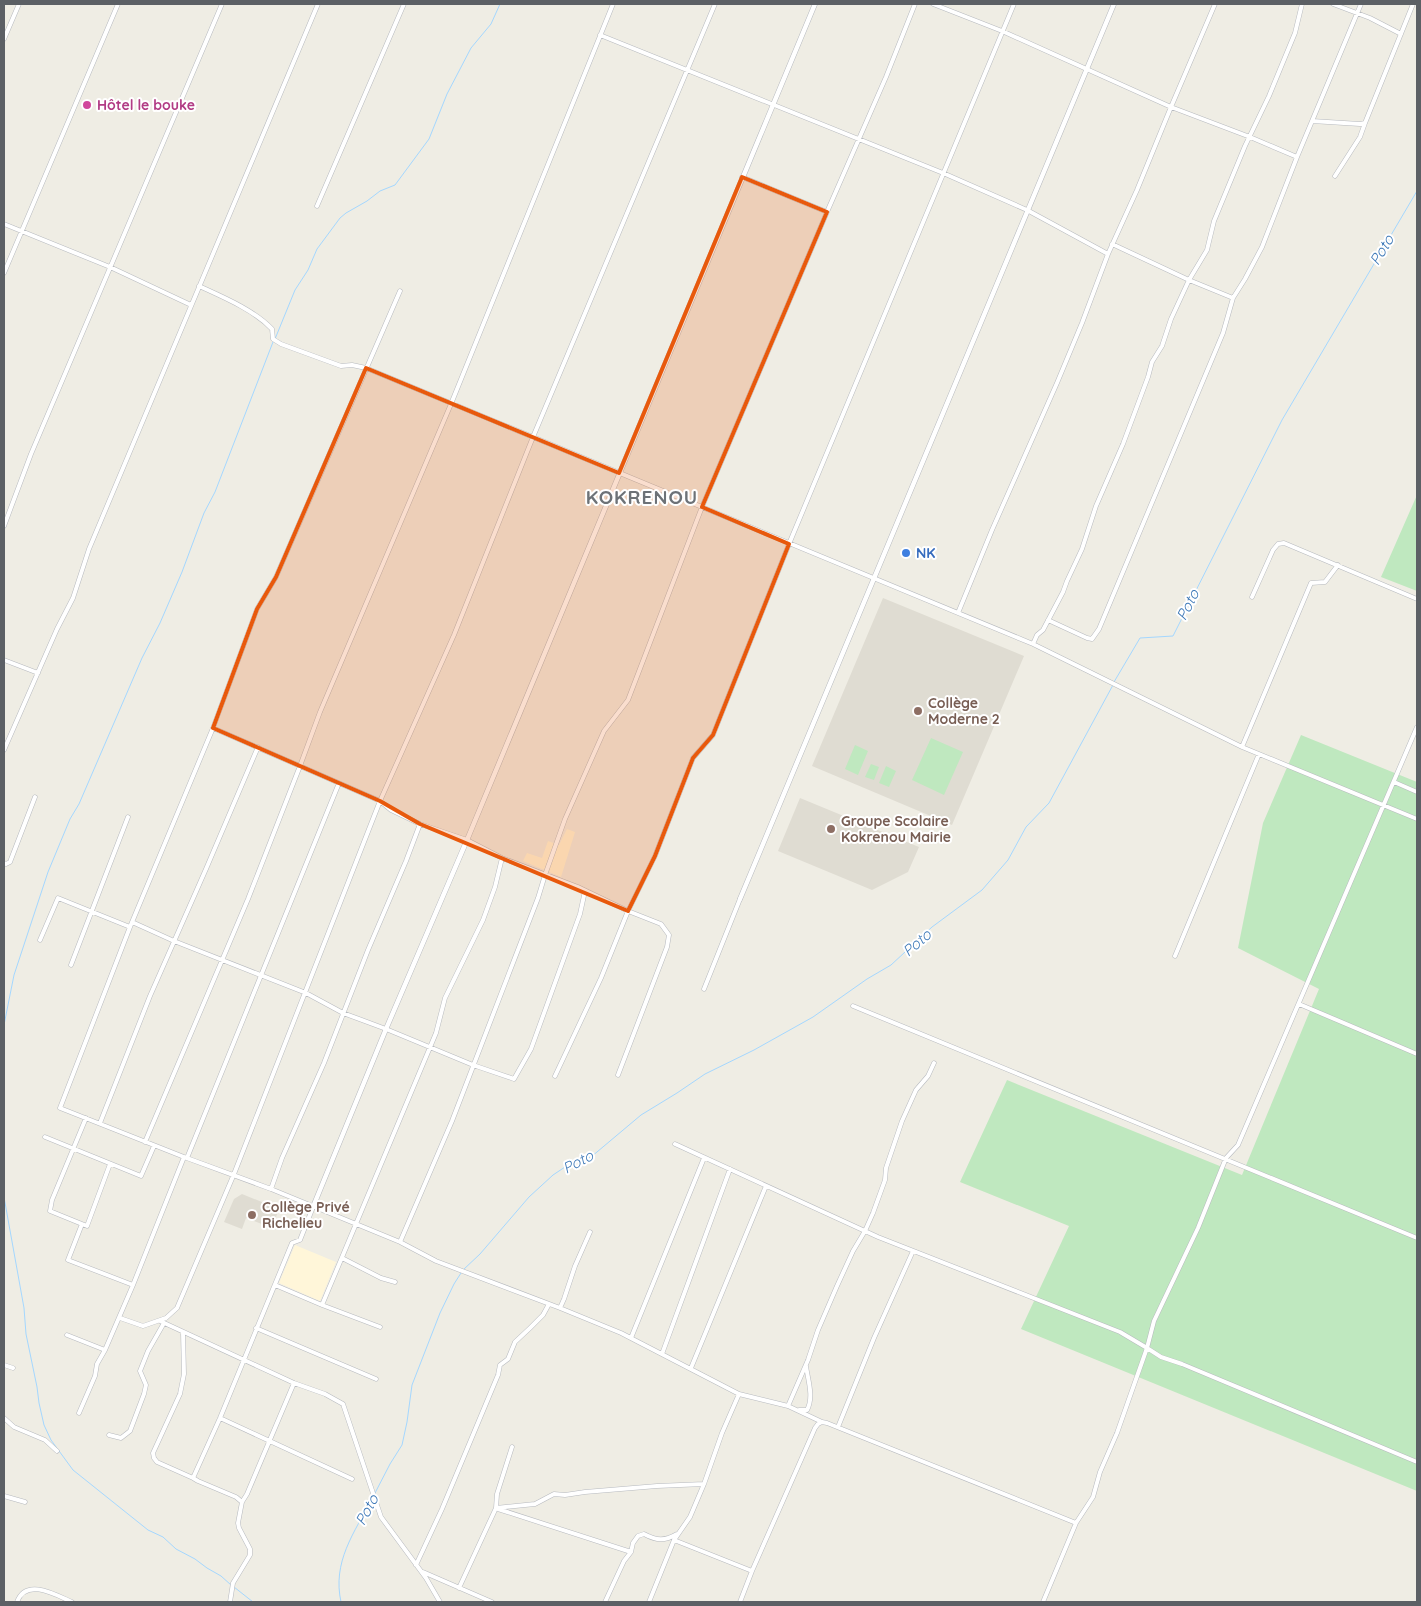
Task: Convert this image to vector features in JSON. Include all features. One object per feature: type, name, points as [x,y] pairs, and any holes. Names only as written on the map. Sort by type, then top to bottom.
[{"type":"street","points":[[4,39],[19,4]]},
{"type":"street","points":[[4,273],[118,4]]},
{"type":"street","points":[[4,526],[31,454],[222,4]]},
{"type":"street","points":[[4,750],[57,629],[74,598],[88,549],[318,4]]},
{"type":"street","points":[[317,206],[404,4]]},
{"type":"street","points":[[145,1142],[248,899],[320,712],[451,404],[613,4]]},
{"type":"street","points":[[109,1435],[122,1438],[130,1431],[146,1385],[140,1370],[162,1322],[177,1308],[234,1174],[380,801],[454,635],[533,436],[715,4]]},
{"type":"street","points":[[193,1478],[220,1418],[292,1243],[300,1240],[314,1207],[386,1029],[467,840],[815,4]]},
{"type":"street","points":[[400,1242],[474,1065],[538,898],[565,819],[604,731],[628,700],[702,507],[886,77],[915,4]]},
{"type":"street","points":[[933,4],[1002,31],[1171,107],[1250,137],[1297,158]]},
{"type":"street","points":[[555,1076],[601,978],[628,911],[655,856],[693,758],[712,735],[789,544],[1014,4]]},
{"type":"street","points":[[704,989],[1114,4]]},
{"type":"street","points":[[958,613],[1082,323],[1112,244],[1137,190],[1215,4]]},
{"type":"street","points":[[1033,644],[1037,635],[1043,630],[1063,592],[1066,581],[1082,550],[1096,506],[1123,444],[1152,362],[1162,346],[1171,319],[1179,305],[1188,280],[1207,250],[1214,221],[1269,96],[1294,33],[1302,4]]},
{"type":"street","points":[[1333,4],[1370,18],[1401,34]]},
{"type":"street","points":[[1048,620],[1087,638],[1096,636],[1223,333],[1233,298],[1262,247],[1361,4]]},
{"type":"street","points":[[1335,176],[1360,137],[1413,4]]},
{"type":"street","points":[[600,35],[943,173],[1027,210],[1108,254]]},
{"type":"street","points":[[1312,121],[1365,123]]},
{"type":"street","points":[[742,177],[827,212]]},
{"type":"street","points":[[4,224],[110,267],[191,305]]},
{"type":"street","points":[[1112,244],[1188,280],[1233,298]]},
{"type":"street","points":[[199,286],[228,299],[261,319],[272,329],[273,339],[281,344],[341,366],[352,364],[366,368],[1033,644],[1242,747],[1417,819]]},
{"type":"street","points":[[400,291],[276,576],[257,609],[213,728],[131,924],[60,1108],[185,1158],[234,1174],[400,1242],[436,1261],[560,1308],[631,1338],[738,1394],[788,1406],[822,1422],[1076,1523]]},
{"type":"street","points":[[1252,597],[1273,550],[1278,544],[1284,543],[1417,599]]},
{"type":"street","points":[[1242,747],[1311,583],[1325,582],[1338,565]]},
{"type":"street","points":[[4,660],[38,673]]},
{"type":"street","points":[[1043,1602],[1076,1523],[1093,1497],[1100,1472],[1117,1433],[1147,1348],[1154,1321],[1198,1228],[1226,1158],[1238,1145],[1417,727]]},
{"type":"street","points":[[213,728],[380,801],[391,810],[420,824],[467,840],[502,858],[661,924],[669,935],[669,941],[618,1075]]},
{"type":"street","points":[[100,1124],[150,996],[258,747]]},
{"type":"street","points":[[1174,956],[1260,754]]},
{"type":"street","points":[[1394,782],[1417,792]]},
{"type":"street","points":[[79,1413],[95,1376],[98,1364],[120,1318],[339,783]]},
{"type":"street","points":[[4,864],[10,862],[35,797]]},
{"type":"street","points":[[71,965],[128,817]]},
{"type":"street","points":[[271,1189],[282,1158],[324,1063],[420,824]]},
{"type":"street","points":[[322,1304],[436,1033],[444,998],[483,920],[495,887],[502,858]]},
{"type":"street","points":[[40,940],[58,898],[260,974],[306,993],[343,1013],[514,1079],[531,1049],[580,914],[585,891]]},
{"type":"street","points":[[1299,1004],[1417,1054]]},
{"type":"street","points":[[853,1006],[1417,1238]]},
{"type":"street","points":[[788,1406],[837,1286],[853,1251],[865,1231],[885,1180],[886,1168],[902,1121],[916,1090],[928,1076],[934,1063]]},
{"type":"street","points":[[86,1118],[52,1200],[50,1211],[87,1226],[110,1164]]},
{"type":"street","points":[[45,1137],[141,1176],[154,1146]]},
{"type":"street","points":[[675,1144],[913,1252],[1120,1332],[1161,1357],[1417,1462]]},
{"type":"street","points":[[631,1338],[704,1158]]},
{"type":"street","points":[[662,1354],[730,1169]]},
{"type":"street","points":[[690,1368],[766,1186]]},
{"type":"street","points":[[82,1224],[68,1260],[133,1285]]},
{"type":"street","points":[[560,1308],[590,1232]]},
{"type":"street","points":[[838,1427],[871,1346],[913,1252]]},
{"type":"street","points":[[342,1258],[381,1278],[395,1282]]},
{"type":"street","points":[[275,1285],[380,1327]]},
{"type":"street","points":[[416,1565],[446,1500],[495,1382],[500,1365],[508,1360],[515,1342],[543,1314],[549,1304]]},
{"type":"street","points":[[120,1318],[143,1326],[162,1322],[318,1391],[343,1404],[381,1517],[422,1572],[440,1602]]},
{"type":"street","points":[[256,1328],[376,1379]]},
{"type":"street","points":[[183,1332],[184,1374],[180,1394],[153,1454],[154,1458],[157,1462],[236,1497],[242,1502]]},
{"type":"street","points":[[67,1336],[105,1350]]},
{"type":"street","points":[[4,1365],[12,1368]]},
{"type":"street","points":[[797,1410],[808,1410],[810,1405],[806,1365]]},
{"type":"street","points":[[230,1602],[233,1583],[250,1555],[250,1549],[238,1523],[242,1502],[294,1382]]},
{"type":"street","points":[[649,1602],[674,1540],[690,1517],[738,1394]]},
{"type":"street","points":[[4,1418],[14,1427],[45,1440],[57,1451]]},
{"type":"street","points":[[220,1418],[352,1479]]},
{"type":"street","points":[[740,1602],[815,1428],[822,1422]]},
{"type":"street","points":[[458,1588],[496,1508],[498,1494],[512,1447]]},
{"type":"street","points":[[496,1508],[535,1504],[554,1494],[565,1495],[657,1486],[704,1484]]},
{"type":"street","points":[[4,1496],[25,1502]]},
{"type":"street","points":[[496,1508],[632,1552]]},
{"type":"street","points":[[605,1602],[624,1561],[632,1552],[632,1543],[638,1536],[644,1534],[652,1539],[666,1540],[679,1533]]},
{"type":"street","points":[[674,1540],[752,1571]]},
{"type":"street","points":[[422,1572],[492,1602]]},
{"type":"street","points":[[17,1602],[23,1593],[29,1590],[41,1589],[72,1602]]},
{"type":"highlighted area","points":[[742,177],[827,212],[702,507],[789,544],[713,735],[693,758],[655,856],[628,911],[420,824],[380,801],[213,728],[257,609],[276,577],[366,368],[619,473]]},
{"type":"shaded area","name":"Collège Moderne 2","points":[[883,598],[1024,656],[952,825],[812,766]]},
{"type":"shaded area","name":"Groupe Scolaire Kokrenou Mairie","points":[[800,798],[919,847],[908,872],[872,890],[778,851]]},
{"type":"shaded area","points":[[567,829],[575,832],[561,877],[523,861],[527,853],[542,858],[548,841],[559,845]]},
{"type":"shaded area","name":"Collège Privé Richelieu","points":[[242,1194],[279,1209],[272,1228],[246,1218],[242,1229],[224,1222],[234,1199]]},
{"type":"shaded area","points":[[295,1245],[336,1262],[320,1301],[279,1283]]},
{"type":"green space","points":[[1417,495],[1417,591],[1381,577]]},
{"type":"green space","points":[[1301,735],[1417,782],[1417,1491],[1021,1329],[1069,1226],[960,1182],[1007,1080],[1242,1175],[1319,989],[1238,948],[1263,823]]},
{"type":"green space","points":[[931,738],[963,752],[944,795],[912,780]]},
{"type":"green space","points":[[855,745],[868,751],[858,775],[845,769]]},
{"type":"green space","points":[[871,764],[879,767],[874,780],[865,777]]},
{"type":"green space","points":[[886,766],[896,771],[889,787],[879,783]]},
{"type":"waterway","points":[[275,339],[295,290],[308,270],[317,249],[340,218],[380,191],[395,185],[429,139],[447,94],[471,48],[491,24],[500,4]]},
{"type":"waterway","name":"Poto","points":[[1114,682],[1140,638],[1173,636],[1282,420],[1417,191]]},
{"type":"waterway","points":[[4,1025],[14,975],[48,872],[70,819],[79,804],[142,658],[160,623],[182,572],[273,342]]},
{"type":"waterway","name":"Poto","points":[[463,1270],[480,1254],[529,1197],[553,1175],[568,1165],[591,1157],[641,1115],[705,1074],[754,1050],[813,1017],[867,979],[891,965],[932,927],[982,890],[1008,860],[1026,827],[1049,803],[1113,685]]},
{"type":"waterway","points":[[4,1197],[39,1403],[44,1425],[51,1440],[73,1470],[148,1530],[163,1537],[176,1549],[221,1576],[231,1585]]},
{"type":"waterway","name":"Poto","points":[[374,1495],[402,1445],[412,1385],[440,1313],[461,1273]]},
{"type":"waterway","name":"Poto","points":[[341,1602],[339,1587],[342,1561],[346,1548],[372,1499]]},
{"type":"waterway","points":[[234,1587],[253,1602]]},
{"type":"place","name":"Hôtel le bouke","points":[[87,105]]},
{"type":"place","name":"NK","points":[[906,553]]},
{"type":"place","name":"Collège Moderne 2","points":[[918,711]]},
{"type":"place","name":"Groupe Scolaire Kokrenou Mairie","points":[[831,829]]},
{"type":"place","name":"Collège Privé Richelieu","points":[[252,1215]]},
{"type":"district","name":"KOKRENOU","points":[[642,497]]}]
